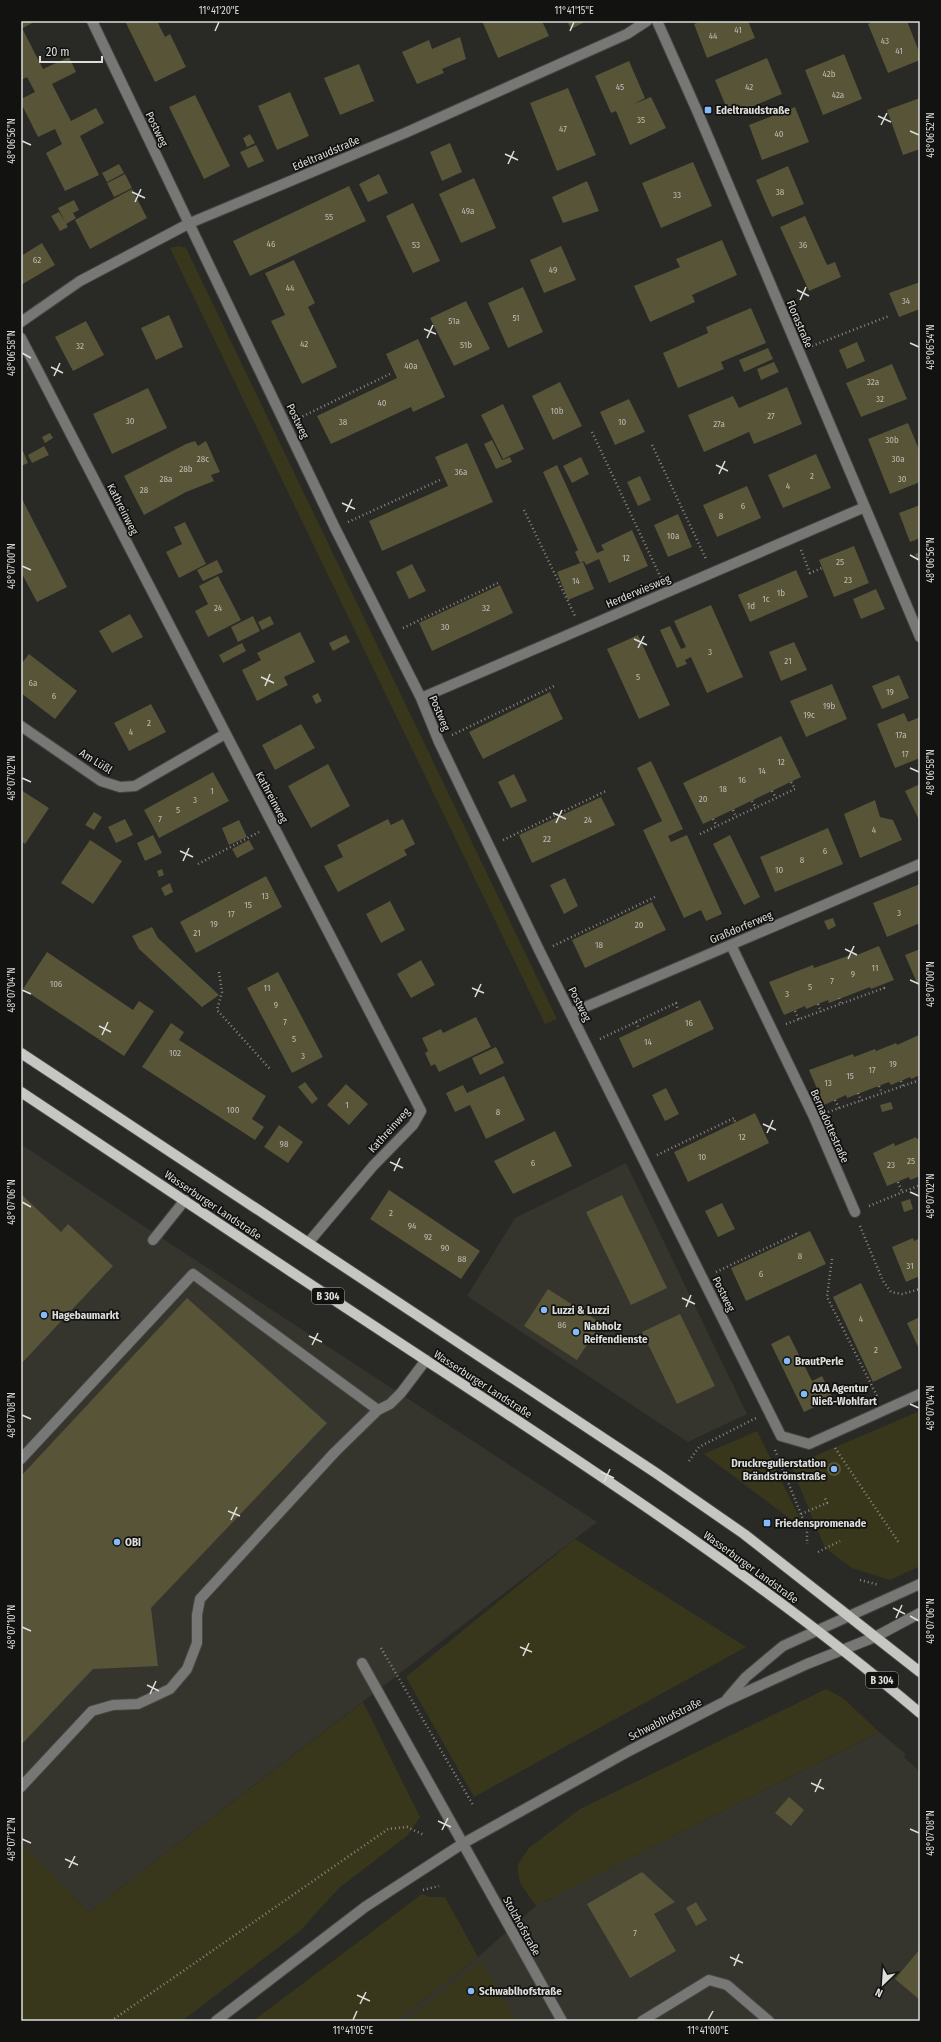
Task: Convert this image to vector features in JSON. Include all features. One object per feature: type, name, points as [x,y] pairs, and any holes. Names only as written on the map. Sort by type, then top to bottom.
[{"type":"main road","name":"Wasserburger Landstraße","points":[[21,1053],[662,1477],[744,1534],[920,1672]]},
{"type":"main road","name":"Wasserburger Landstraße","points":[[21,1092],[635,1500],[816,1630],[920,1713]]},
{"type":"street","name":"Postweg","points":[[92,21],[335,528],[421,698],[439,742],[540,952],[572,1013],[644,1162],[781,1436],[809,1444],[920,1394]]},
{"type":"street","name":"Edeltraudstraße","points":[[21,322],[80,281],[190,223],[405,134],[627,34],[647,21]]},
{"type":"street","name":"Florastraße","points":[[657,21],[698,113],[920,637]]},
{"type":"street","name":"Kathreinweg","points":[[21,338],[225,734],[422,1111],[412,1125],[373,1166],[308,1243]]},
{"type":"street","name":"Herderwiesweg","points":[[421,698],[865,507]]},
{"type":"street","name":"Am Lüßl","points":[[21,726],[101,781],[120,787],[135,786],[225,734]]},
{"type":"street","name":"Graßdorferweg","points":[[572,1013],[920,864]]},
{"type":"street","name":"Bernadottestraße","points":[[731,945],[814,1117],[854,1212]]},
{"type":"street","points":[[153,1240],[185,1200]]},
{"type":"street","points":[[21,1459],[193,1274],[378,1410]]},
{"type":"street","points":[[21,1787],[92,1711],[113,1705],[138,1704],[170,1689],[188,1669],[197,1643],[197,1615],[200,1599],[335,1452],[378,1410],[390,1404],[401,1393],[426,1360]]},
{"type":"street","points":[[816,1630],[920,1584]]},
{"type":"street","points":[[842,1650],[875,1637],[920,1613]]},
{"type":"street","name":"Schwablhofstraße","points":[[724,1702],[746,1677],[782,1646],[816,1630]]},
{"type":"street","name":"Schwablhofstraße","points":[[216,2021],[365,1907],[462,1844],[629,1750],[724,1702],[842,1650]]},
{"type":"street","name":"Stolzhofstraße","points":[[362,1663],[562,2021]]},
{"type":"street","points":[[642,2021],[709,1980],[727,1985],[769,2021]]},
{"type":"path","points":[[811,346],[888,316]]},
{"type":"path","points":[[286,424],[390,374]]},
{"type":"path","points":[[592,432],[667,591]]},
{"type":"path","points":[[652,445],[712,572]]},
{"type":"path","points":[[335,528],[440,480]]},
{"type":"path","points":[[524,510],[581,629]]},
{"type":"path","points":[[796,536],[810,573],[822,568]]},
{"type":"path","points":[[389,634],[500,582]]},
{"type":"path","points":[[439,742],[554,686]]},
{"type":"path","points":[[700,834],[795,789],[791,782]]},
{"type":"path","points":[[490,846],[606,791]]},
{"type":"path","points":[[772,791],[776,798]]},
{"type":"path","points":[[752,800],[756,808]]},
{"type":"path","points":[[732,810],[736,817]]},
{"type":"path","points":[[713,819],[717,826]]},
{"type":"path","points":[[198,864],[273,825]]},
{"type":"path","points":[[540,952],[657,896]]},
{"type":"path","points":[[219,972],[222,992],[217,1010],[272,1070]]},
{"type":"path","points":[[772,1030],[884,988],[882,985]]},
{"type":"path","points":[[860,991],[862,996]]},
{"type":"path","points":[[839,998],[841,1004]]},
{"type":"path","points":[[587,1045],[676,1003],[678,1010]]},
{"type":"path","points":[[818,1004],[821,1012]]},
{"type":"path","points":[[795,1011],[799,1020]]},
{"type":"path","points":[[636,1022],[639,1028]]},
{"type":"path","points":[[814,1117],[920,1080]]},
{"type":"path","points":[[901,1081],[903,1086]]},
{"type":"path","points":[[879,1086],[882,1094]]},
{"type":"path","points":[[858,1093],[861,1101]]},
{"type":"path","points":[[835,1100],[839,1109]]},
{"type":"path","points":[[644,1162],[734,1118],[736,1122]]},
{"type":"path","points":[[693,1138],[694,1142]]},
{"type":"path","points":[[898,1182],[902,1192]]},
{"type":"path","points":[[920,1185],[854,1212],[883,1281],[891,1292],[902,1294],[920,1289]]},
{"type":"path","points":[[703,1278],[796,1234],[798,1237]]},
{"type":"path","points":[[751,1254],[753,1258]]},
{"type":"path","points":[[832,1259],[827,1298],[884,1411]]},
{"type":"path","points":[[688,1461],[699,1447],[769,1412]]},
{"type":"path","points":[[827,1436],[899,1543]]},
{"type":"path","points":[[773,1446],[807,1529],[807,1544]]},
{"type":"path","points":[[801,1514],[827,1503],[824,1496]]},
{"type":"path","points":[[818,1552],[840,1541]]},
{"type":"path","points":[[381,1648],[473,1805]]},
{"type":"path","points":[[111,2021],[388,1829],[407,1827],[424,1835]]},
{"type":"shaded area","points":[[179,246],[186,248],[557,1019],[545,1024],[170,248]]},
{"type":"shaded area","points":[[21,1144],[145,1227],[597,1522],[89,1912],[21,1843]]},
{"type":"shaded area","points":[[626,1163],[747,1414],[688,1442],[467,1296],[515,1218]]},
{"type":"shaded area","points":[[920,1411],[920,1566],[890,1580],[852,1568],[825,1548],[791,1466]]},
{"type":"shaded area","points":[[757,1431],[800,1519],[793,1521],[704,1454]]},
{"type":"shaded area","points":[[575,1539],[746,1647],[474,1797],[406,1677]]},
{"type":"shaded area","points":[[826,1689],[843,1698],[879,1732],[536,1906],[520,1883],[517,1866],[529,1848],[580,1809]]},
{"type":"shaded area","points":[[363,1702],[420,1817],[407,1836],[339,1888],[300,1931],[182,2021],[21,2021],[21,1843],[89,1912]]},
{"type":"shaded area","points":[[879,1732],[906,1754],[904,1757],[920,1772],[920,2021],[397,2021],[478,1957],[536,1906]]},
{"type":"shaded area","points":[[422,1894],[429,1897],[445,1897],[478,1957],[397,2021],[253,2021]]},
{"type":"shaded area","name":"Schwablhofstraße","points":[[481,1961],[517,2021],[405,2021]]},
{"type":"building","points":[[21,21],[36,21],[21,29]]},
{"type":"building","points":[[125,21],[157,21],[165,37],[170,34],[186,67],[155,82]]},
{"type":"building","points":[[482,21],[542,21],[549,36],[498,58]]},
{"type":"building","points":[[567,21],[587,21],[571,29]]},
{"type":"building","points":[[701,21],[748,21],[755,38],[707,58],[694,24]]},
{"type":"building","points":[[874,21],[907,21],[920,54],[920,60],[888,73],[868,24]]},
{"type":"building","points":[[23,30],[43,69],[69,57],[76,72],[52,84],[71,121],[96,108],[104,123],[80,136],[99,175],[65,191],[46,153],[62,144],[55,129],[38,137],[21,103],[21,99],[35,92],[27,77],[21,80],[21,31]]},
{"type":"building","points":[[460,37],[466,59],[442,69],[444,73],[417,84],[402,52],[429,40],[432,49]]},
{"type":"building","points":[[844,54],[862,99],[823,115],[805,70]]},
{"type":"building","points":[[767,58],[782,94],[730,116],[715,80]]},
{"type":"building","points":[[629,61],[645,98],[634,104],[651,97],[666,128],[630,145],[616,111],[611,113],[595,76]]},
{"type":"building","points":[[359,64],[374,101],[340,115],[324,78]]},
{"type":"building","points":[[568,88],[596,155],[557,171],[530,103]]},
{"type":"building","points":[[290,92],[309,136],[277,150],[258,106]]},
{"type":"building","points":[[195,95],[230,166],[204,179],[169,107]]},
{"type":"building","points":[[920,98],[920,149],[903,155],[887,110]]},
{"type":"building","points":[[795,107],[809,142],[762,160],[749,125]]},
{"type":"building","points":[[250,134],[255,143],[247,147],[243,138]]},
{"type":"building","points":[[450,143],[462,172],[442,181],[430,152]]},
{"type":"building","points":[[256,145],[264,161],[248,168],[240,152]]},
{"type":"building","points":[[693,162],[712,206],[661,228],[642,183]]},
{"type":"building","points":[[119,164],[124,173],[107,182],[102,173]]},
{"type":"building","points":[[788,166],[804,204],[772,217],[756,180]]},
{"type":"building","points":[[125,174],[132,188],[114,197],[107,183]]},
{"type":"building","points":[[379,174],[388,193],[368,202],[359,184]]},
{"type":"building","points":[[474,178],[496,228],[461,243],[439,194]]},
{"type":"building","points":[[587,181],[599,211],[563,223],[552,197]]},
{"type":"building","points":[[349,186],[366,221],[250,276],[233,241]]},
{"type":"building","points":[[132,189],[147,218],[90,249],[75,220]]},
{"type":"building","points":[[74,200],[79,210],[73,213],[76,218],[66,224],[58,208]]},
{"type":"building","points":[[413,203],[440,261],[413,273],[386,216]]},
{"type":"building","points":[[59,212],[68,227],[60,231],[51,216]]},
{"type":"building","points":[[805,216],[827,265],[835,262],[841,277],[809,291],[780,227]]},
{"type":"building","points":[[722,240],[737,275],[692,295],[695,302],[650,322],[634,286],[680,267],[676,259]]},
{"type":"building","points":[[42,243],[55,265],[21,285],[21,256]]},
{"type":"building","points":[[561,246],[576,280],[544,293],[530,260]]},
{"type":"building","points":[[294,260],[315,303],[308,307],[337,367],[302,384],[271,321],[285,315],[265,273]]},
{"type":"building","points":[[920,282],[920,309],[899,317],[889,293]]},
{"type":"building","points":[[523,287],[543,332],[508,348],[488,303]]},
{"type":"building","points":[[466,301],[490,349],[454,366],[430,318]]},
{"type":"building","points":[[751,308],[766,343],[721,362],[724,369],[678,388],[663,353],[708,333],[706,327]]},
{"type":"building","points":[[169,315],[183,347],[156,360],[141,328]]},
{"type":"building","points":[[86,321],[104,355],[73,371],[55,337]]},
{"type":"building","points":[[418,339],[445,397],[413,412],[411,407],[331,444],[317,416],[397,378],[386,354]]},
{"type":"building","points":[[857,342],[865,361],[847,369],[839,350]]},
{"type":"building","points":[[768,348],[773,359],[744,372],[739,360]]},
{"type":"building","points":[[774,362],[779,372],[761,380],[757,369]]},
{"type":"building","points":[[892,364],[907,399],[861,417],[846,383]]},
{"type":"building","points":[[560,382],[582,426],[553,440],[532,396]]},
{"type":"building","points":[[787,387],[802,424],[754,444],[749,432],[704,452],[688,415],[733,396],[739,408]]},
{"type":"building","points":[[148,388],[167,428],[112,454],[93,414]]},
{"type":"building","points":[[629,399],[645,432],[615,445],[600,412]]},
{"type":"building","points":[[503,404],[524,449],[503,459],[481,415]]},
{"type":"building","points":[[908,423],[920,452],[920,482],[890,494],[868,439]]},
{"type":"building","points":[[50,433],[53,438],[45,443],[42,437]]},
{"type":"building","points":[[492,440],[502,460],[510,457],[512,462],[496,469],[484,444]]},
{"type":"building","points":[[195,441],[198,446],[206,441],[220,472],[211,475],[214,481],[186,492],[144,515],[124,476],[186,444]]},
{"type":"building","points":[[467,443],[493,502],[382,551],[369,521],[448,486],[435,457]]},
{"type":"building","points":[[44,446],[49,455],[32,463],[28,455]]},
{"type":"building","points":[[23,451],[28,463],[21,466],[21,452]]},
{"type":"building","points":[[816,454],[831,488],[783,508],[768,475]]},
{"type":"building","points":[[581,457],[589,474],[572,483],[563,466]]},
{"type":"building","points":[[557,465],[597,553],[604,550],[601,545],[632,530],[648,566],[609,583],[599,559],[586,565],[584,561],[580,563],[575,552],[578,550],[543,472]]},
{"type":"building","points":[[640,476],[651,500],[638,506],[627,482]]},
{"type":"building","points":[[747,486],[761,518],[717,537],[703,505]]},
{"type":"building","points":[[21,497],[67,587],[37,602],[21,572]]},
{"type":"building","points":[[920,505],[920,538],[910,542],[899,513]]},
{"type":"building","points":[[678,514],[692,547],[668,557],[654,525]]},
{"type":"building","points":[[185,522],[206,564],[179,578],[166,552],[182,544],[174,527]]},
{"type":"building","points":[[854,546],[869,583],[834,597],[819,560]]},
{"type":"building","points":[[920,552],[920,565],[915,554]]},
{"type":"building","points":[[217,560],[223,572],[203,581],[197,570]]},
{"type":"building","points":[[583,562],[594,589],[568,600],[557,572]]},
{"type":"building","points":[[412,564],[426,591],[409,599],[396,572]]},
{"type":"building","points":[[796,570],[808,597],[750,622],[738,595]]},
{"type":"building","points":[[218,576],[241,620],[208,637],[195,611],[208,604],[199,586]]},
{"type":"building","points":[[500,585],[513,613],[432,651],[419,623]]},
{"type":"building","points":[[876,589],[885,609],[861,619],[853,599]]},
{"type":"building","points":[[711,605],[743,677],[707,693],[691,657],[685,660],[687,664],[677,668],[660,630],[670,626],[681,649],[686,647],[674,621]]},
{"type":"building","points":[[130,614],[143,637],[112,653],[99,631]]},
{"type":"building","points":[[253,616],[260,631],[238,642],[231,627]]},
{"type":"building","points":[[270,616],[274,624],[262,630],[258,622]]},
{"type":"building","points":[[300,632],[315,662],[284,677],[288,685],[257,701],[242,670],[261,660],[257,653]]},
{"type":"building","points":[[346,635],[350,642],[333,651],[329,643]]},
{"type":"building","points":[[638,635],[670,705],[639,719],[607,649]]},
{"type":"building","points":[[794,642],[807,670],[781,681],[769,652]]},
{"type":"building","points":[[242,643],[246,651],[223,663],[219,655]]},
{"type":"building","points":[[29,654],[77,691],[55,719],[21,693],[21,664]]},
{"type":"building","points":[[899,675],[909,698],[882,709],[872,686]]},
{"type":"building","points":[[832,684],[847,719],[806,737],[790,701]]},
{"type":"building","points":[[550,692],[563,719],[483,759],[469,732]]},
{"type":"building","points":[[318,693],[322,701],[316,704],[312,696]]},
{"type":"building","points":[[151,704],[166,732],[129,751],[114,723]]},
{"type":"building","points":[[904,713],[908,722],[920,717],[920,758],[895,768],[877,724]]},
{"type":"building","points":[[301,724],[315,748],[275,770],[262,745]]},
{"type":"building","points":[[781,736],[801,777],[703,824],[683,783]]},
{"type":"building","points":[[651,761],[683,829],[668,836],[671,842],[687,835],[722,914],[706,921],[701,910],[684,918],[643,830],[662,821],[637,768]]},
{"type":"building","points":[[328,764],[350,806],[311,828],[288,786]]},
{"type":"building","points":[[213,772],[229,801],[159,838],[144,810]]},
{"type":"building","points":[[514,774],[527,801],[511,808],[498,782]]},
{"type":"building","points":[[920,784],[920,822],[905,791]]},
{"type":"building","points":[[21,790],[49,808],[25,844],[21,841]]},
{"type":"building","points":[[601,797],[615,825],[532,863],[519,835]]},
{"type":"building","points":[[875,800],[880,817],[893,820],[902,840],[860,858],[844,814]]},
{"type":"building","points":[[94,812],[102,817],[94,830],[85,825]]},
{"type":"building","points":[[125,819],[133,835],[116,843],[108,827]]},
{"type":"building","points":[[388,819],[391,825],[403,819],[415,844],[404,850],[407,855],[338,892],[324,866],[343,857],[337,845]]},
{"type":"building","points":[[239,820],[247,837],[229,845],[222,828]]},
{"type":"building","points":[[828,828],[843,864],[775,892],[760,857]]},
{"type":"building","points":[[153,835],[162,853],[145,861],[137,843]]},
{"type":"building","points":[[730,835],[760,897],[744,905],[713,844]]},
{"type":"building","points":[[90,840],[122,861],[93,904],[61,883]]},
{"type":"building","points":[[249,840],[254,849],[237,858],[232,849]]},
{"type":"building","points":[[162,869],[164,875],[159,877],[157,871]]},
{"type":"building","points":[[266,876],[282,907],[196,953],[180,922]]},
{"type":"building","points":[[565,878],[578,906],[564,914],[550,885]]},
{"type":"building","points":[[170,883],[173,892],[165,896],[161,888]]},
{"type":"building","points":[[920,884],[920,923],[887,937],[873,903]]},
{"type":"building","points":[[390,901],[405,930],[381,943],[366,914]]},
{"type":"building","points":[[652,902],[666,930],[585,968],[572,940]]},
{"type":"building","points":[[833,918],[836,926],[828,930],[824,921]]},
{"type":"building","points":[[152,927],[158,938],[219,995],[202,1007],[139,949],[132,936]]},
{"type":"building","points":[[879,946],[894,980],[871,989],[870,987],[829,1003],[828,1000],[806,1009],[805,1006],[784,1015],[769,982],[813,965],[814,968],[856,953],[857,955]]},
{"type":"building","points":[[920,949],[920,990],[905,955]]},
{"type":"building","points":[[47,952],[133,1010],[139,1001],[154,1011],[124,1056],[23,989]]},
{"type":"building","points":[[421,960],[435,985],[411,998],[397,974]]},
{"type":"building","points":[[278,972],[323,1057],[292,1073],[247,988]]},
{"type":"building","points":[[700,1000],[714,1029],[633,1068],[619,1038]]},
{"type":"building","points":[[476,1017],[491,1047],[439,1072],[435,1064],[431,1066],[425,1053],[428,1051],[422,1038],[441,1029],[443,1033]]},
{"type":"building","points":[[171,1023],[184,1032],[179,1040],[266,1096],[252,1119],[264,1127],[255,1140],[142,1067]]},
{"type":"building","points":[[919,1035],[920,1075],[911,1079],[910,1077],[891,1085],[889,1082],[847,1098],[846,1095],[824,1105],[809,1070],[853,1054],[854,1057],[875,1049],[876,1051],[896,1043],[897,1045]]},
{"type":"building","points":[[496,1047],[504,1063],[480,1075],[472,1058]]},
{"type":"building","points":[[504,1076],[525,1120],[486,1139],[470,1105],[455,1112],[446,1093],[463,1085],[467,1093]]},
{"type":"building","points":[[305,1082],[318,1099],[312,1104],[298,1087]]},
{"type":"building","points":[[346,1084],[368,1104],[349,1125],[327,1105]]},
{"type":"building","points":[[666,1088],[679,1114],[665,1121],[652,1095]]},
{"type":"building","points":[[891,1102],[893,1109],[882,1112],[880,1105]]},
{"type":"building","points":[[755,1113],[769,1143],[688,1182],[674,1152]]},
{"type":"building","points":[[279,1125],[303,1142],[288,1163],[264,1147]]},
{"type":"building","points":[[555,1131],[572,1166],[513,1194],[494,1161]]},
{"type":"building","points":[[916,1137],[917,1139],[920,1138],[920,1176],[910,1180],[909,1177],[887,1186],[873,1153],[894,1143],[895,1146]]},
{"type":"building","points":[[389,1190],[480,1251],[461,1279],[370,1219]]},
{"type":"building","name":"Hagebaumarkt","points":[[21,1194],[61,1232],[68,1224],[113,1266],[21,1364]]},
{"type":"building","points":[[622,1195],[667,1288],[631,1305],[586,1212]]},
{"type":"building","points":[[910,1199],[913,1209],[904,1212],[901,1202]]},
{"type":"building","points":[[722,1203],[735,1229],[718,1237],[705,1211]]},
{"type":"building","points":[[810,1231],[826,1264],[746,1301],[731,1268]]},
{"type":"building","points":[[913,1238],[914,1241],[920,1238],[920,1276],[906,1282],[892,1247]]},
{"type":"building","points":[[861,1283],[902,1368],[873,1382],[833,1297]]},
{"type":"building","points":[[548,1289],[601,1323],[577,1360],[524,1326]]},
{"type":"building","name":"OBI","points":[[187,1298],[327,1423],[151,1608],[158,1666],[93,1669],[21,1745],[21,1476]]},
{"type":"building","points":[[680,1314],[715,1386],[677,1404],[642,1332]]},
{"type":"building","points":[[920,1317],[920,1351],[907,1323]]},
{"type":"building","points":[[789,1335],[812,1381],[822,1376],[833,1398],[804,1412],[771,1344]]},
{"type":"building","name":"Druckregulierstation Brändströmstraße","points":[[834,1462],[839,1464],[841,1469],[839,1474],[834,1476],[829,1474],[827,1469],[829,1464]]},
{"type":"building","points":[[789,1797],[804,1810],[791,1826],[775,1813]]},
{"type":"building","points":[[642,1872],[675,1902],[654,1914],[676,1951],[630,1978],[587,1904]]},
{"type":"building","points":[[696,1902],[707,1920],[696,1926],[686,1908]]},
{"type":"building","points":[[920,1949],[920,2000],[895,1979]]},
{"type":"place","name":"Edeltraudstraße","points":[[708,110]]},
{"type":"place","name":"Luzzi & Luzzi","points":[[544,1310]]},
{"type":"place","name":"Hagebaumarkt","points":[[44,1315]]},
{"type":"place","name":"Nabholz Reifendienste","points":[[576,1332]]},
{"type":"place","name":"BrautPerle","points":[[787,1361]]},
{"type":"place","name":"AXA Agentur Nieß-Wohlfart","points":[[804,1394]]},
{"type":"place","name":"Druckregulierstation Brändströmstraße","points":[[834,1469]]},
{"type":"place","name":"Friedenspromenade","points":[[767,1523]]},
{"type":"place","name":"OBI","points":[[117,1542]]},
{"type":"place","name":"Schwablhofstraße","points":[[471,1991]]}]
